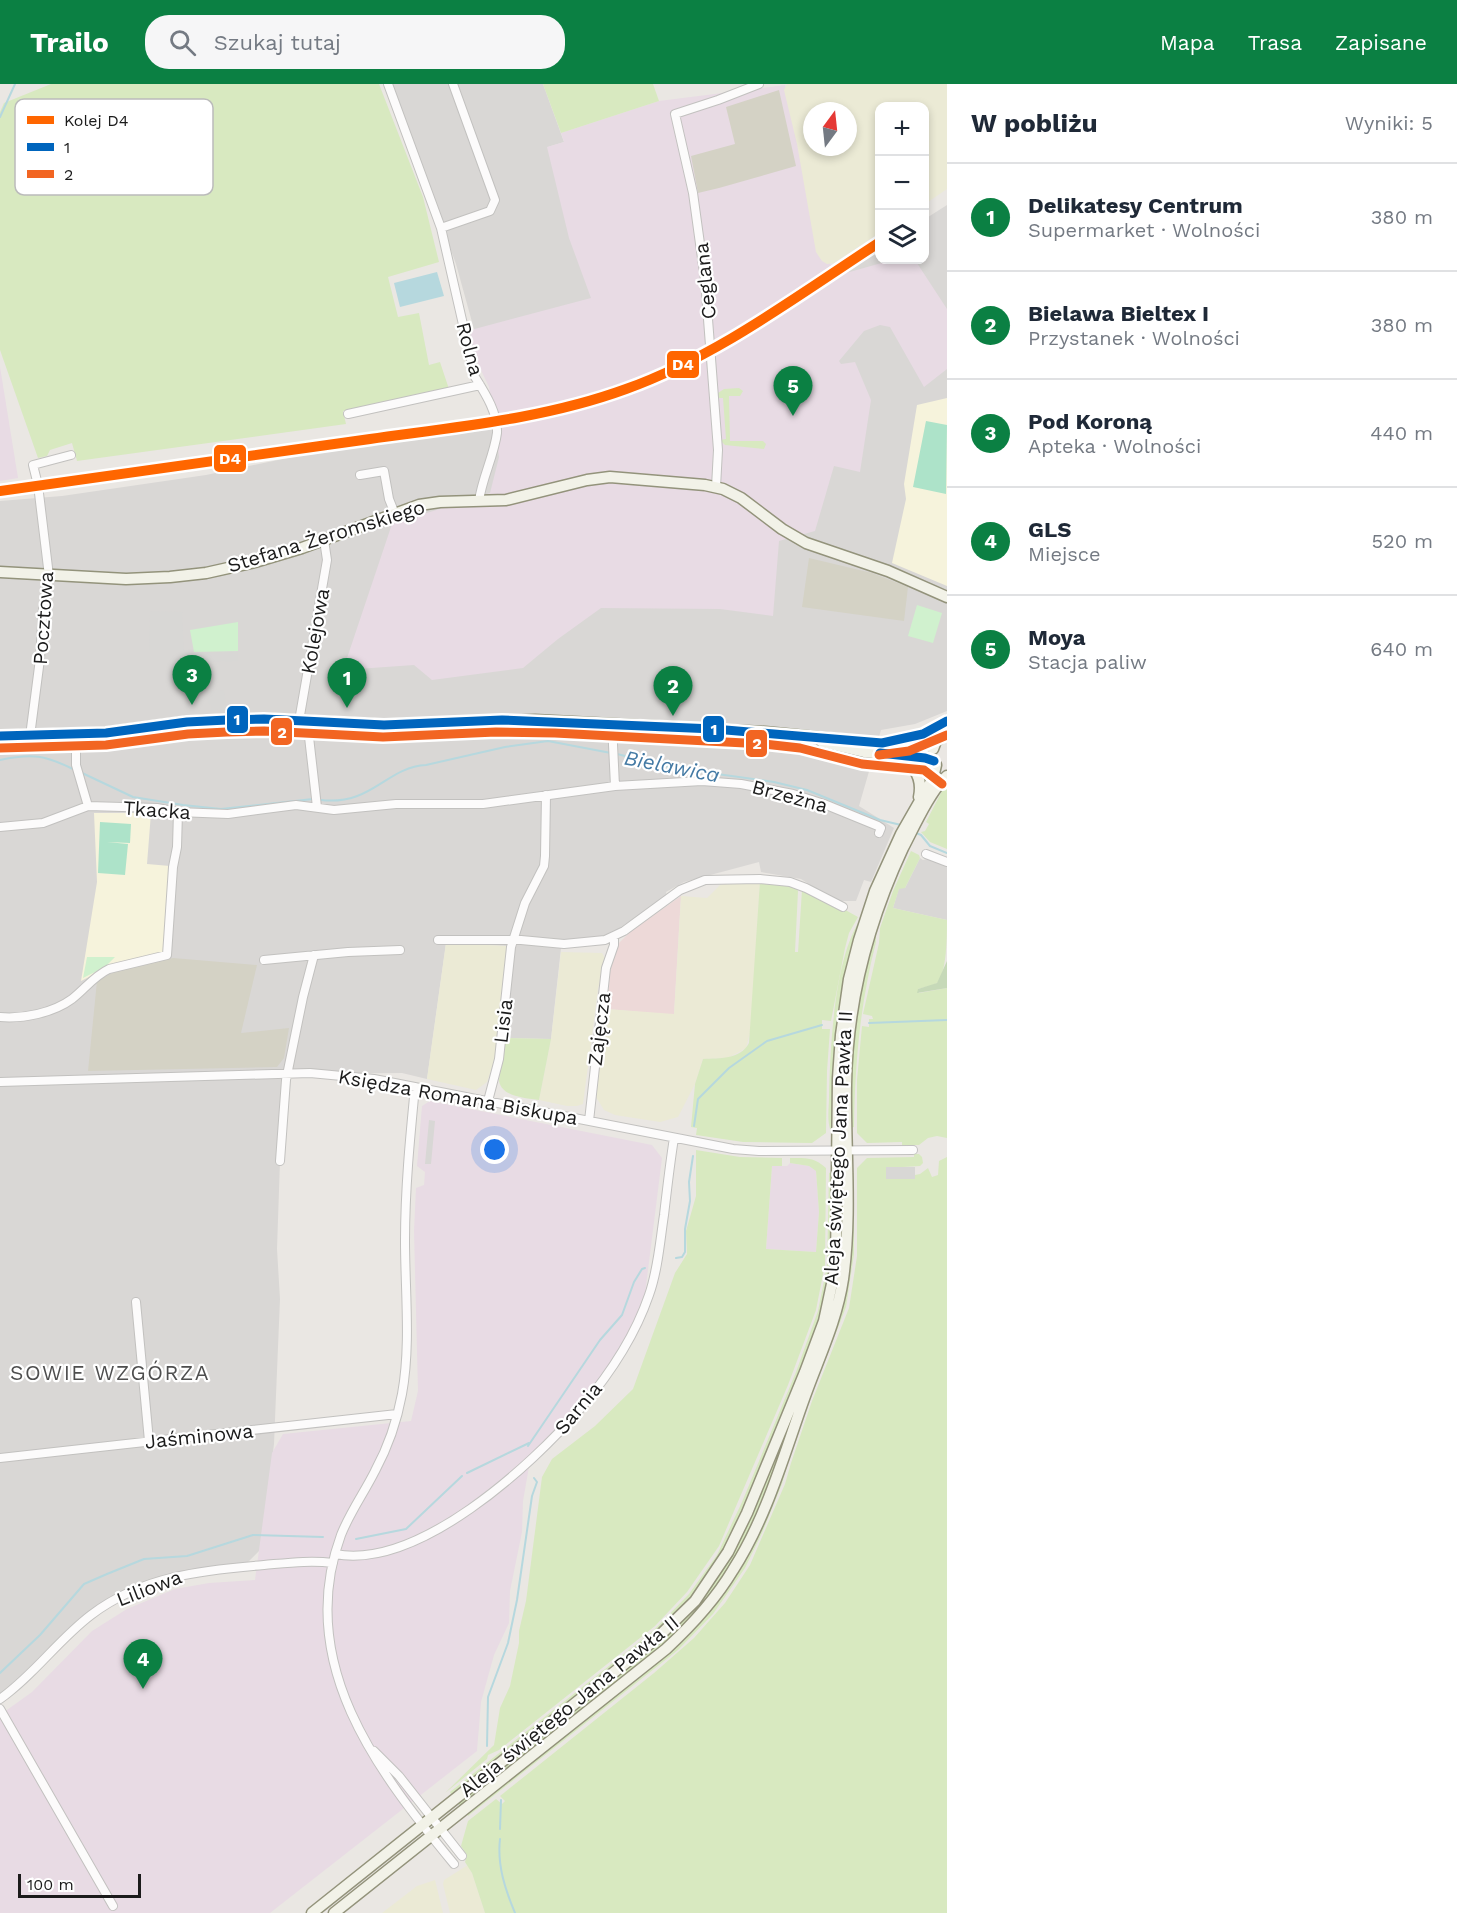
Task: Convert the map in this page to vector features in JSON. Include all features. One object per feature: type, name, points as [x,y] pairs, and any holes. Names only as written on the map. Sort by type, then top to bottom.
[{"type":"main road","name":"Stefana Żeromskiego","points":[[0,572],[126,579],[181,576],[255,562],[428,503],[519,498],[604,477],[716,487],[734,494],[801,541],[888,571],[947,597]]},
{"type":"main road","points":[[0,736],[111,733],[208,720],[264,719],[384,724],[502,720],[714,729],[924,748],[934,745]]},
{"type":"main road","points":[[882,743],[923,734],[947,721]]},
{"type":"main road","points":[[935,763],[934,745],[940,737],[947,733]]},
{"type":"main road","points":[[802,736],[855,750],[927,758],[947,775]]},
{"type":"main road","points":[[894,755],[910,764],[917,774],[921,787],[917,803]]},
{"type":"main road","name":"Aleja świętego Jana Pawła II","points":[[912,823],[917,803],[933,778],[935,763]]},
{"type":"main road","name":"Aleja świętego Jana Pawła II","points":[[334,1913],[666,1649],[699,1616],[734,1570],[769,1496],[837,1309],[845,1260],[839,1057],[849,979],[866,916],[882,876],[912,823],[947,775]]},
{"type":"main road","name":"Aleja świętego Jana Pawła II","points":[[312,1913],[657,1638],[695,1601],[722,1563],[747,1514],[805,1372],[828,1307],[837,1251],[841,1150]]},
{"type":"street","name":"Rolna","points":[[388,84],[441,228],[475,377],[487,396],[494,414],[497,432],[479,501]]},
{"type":"street","points":[[441,228],[490,211],[495,200],[453,84]]},
{"type":"street","name":"Ceglana","points":[[716,487],[718,450],[705,280],[693,193],[675,114],[759,84]]},
{"type":"street","points":[[348,414],[480,385]]},
{"type":"street","name":"Pocztowa","points":[[30,736],[40,658],[43,609],[49,576],[38,485],[33,465],[71,455]]},
{"type":"street","points":[[360,475],[384,471],[389,499],[395,514]]},
{"type":"street","name":"Kolejowa","points":[[317,807],[309,737],[304,721],[327,560],[324,540]]},
{"type":"street","points":[[612,724],[615,786]]},
{"type":"street","points":[[76,735],[76,765],[88,806]]},
{"type":"street","name":"Brzeżna","points":[[317,807],[334,810],[396,804],[483,804],[615,786],[702,781],[764,787],[802,796],[878,826],[881,828],[879,833]]},
{"type":"street","points":[[513,940],[527,900],[544,866],[546,795]]},
{"type":"street","name":"Tkacka","points":[[0,827],[43,823],[88,806],[157,808],[177,812],[228,814],[296,805],[317,807]]},
{"type":"street","points":[[0,1017],[23,1017],[50,1010],[71,1000],[100,973],[108,969],[167,955],[173,867],[177,847],[177,812]]},
{"type":"street","points":[[926,854],[947,862]]},
{"type":"street","points":[[438,940],[513,940],[564,944],[601,940],[614,937],[678,891],[705,880],[754,879],[790,882],[843,907]]},
{"type":"street","name":"Zajęcza","points":[[589,1121],[606,968],[614,945],[614,937]]},
{"type":"street","name":"Lisia","points":[[488,1101],[498,1059],[513,940]]},
{"type":"street","points":[[264,960],[348,952],[400,950]]},
{"type":"street","points":[[280,1161],[287,1074],[314,955]]},
{"type":"street","name":"Księdza Romana Biskupa","points":[[0,1082],[287,1074],[345,1075],[745,1150],[913,1150]]},
{"type":"street","points":[[415,1087],[405,1218],[405,1370],[398,1414],[384,1455],[351,1512],[334,1559],[327,1614],[332,1657],[347,1706],[370,1748],[399,1776],[428,1821],[431,1836],[454,1864]]},
{"type":"street","name":"Sarnia","points":[[334,1559],[385,1551],[416,1540],[446,1524],[478,1503],[530,1461],[583,1407],[625,1347],[649,1295],[658,1258],[674,1138]]},
{"type":"street","points":[[136,1302],[149,1441]]},
{"type":"street","name":"Jaśminowa","points":[[0,1458],[398,1414]]},
{"type":"street","name":"Liliowa","points":[[0,1698],[21,1682],[63,1638],[93,1613],[127,1593],[146,1585],[203,1570],[334,1559]]},
{"type":"street","points":[[0,1709],[113,1906]]},
{"type":"street","points":[[428,1821],[441,1828],[462,1856]]},
{"type":"shaded area","points":[[391,84],[543,84],[564,142],[548,147],[665,386],[875,251],[875,264],[929,264],[929,216],[947,205],[947,711],[915,724],[881,730],[859,806],[894,828],[871,882],[864,880],[856,901],[836,901],[801,879],[761,872],[759,862],[684,882],[666,892],[667,896],[609,935],[564,941],[508,935],[507,946],[446,943],[427,1079],[402,1073],[287,1074],[280,1161],[277,1249],[280,1299],[274,1444],[260,1550],[243,1567],[189,1573],[115,1599],[67,1635],[0,1696],[0,501],[62,496],[206,475],[312,453],[501,427],[456,264]]},
{"type":"shaded area","points":[[785,85],[830,264],[839,275],[878,264],[918,264],[947,309],[947,369],[924,387],[890,327],[880,325],[864,331],[839,361],[841,364],[855,362],[871,400],[860,472],[834,466],[815,531],[779,541],[773,616],[720,609],[601,608],[523,668],[432,680],[414,665],[343,670],[392,524],[490,493],[499,457],[489,387],[467,331],[591,298],[569,238],[547,147],[564,142],[561,133],[659,101]]},
{"type":"shaded area","points":[[779,90],[796,166],[698,193],[691,156],[735,144],[726,107]]},
{"type":"shaded area","points":[[0,367],[18,478],[0,481]]},
{"type":"shaded area","points":[[947,398],[947,586],[892,563],[906,499],[904,484],[917,405]]},
{"type":"shaded area","points":[[809,558],[872,573],[908,587],[904,621],[802,607]]},
{"type":"shaded area","points":[[150,611],[182,612],[184,650],[149,650]]},
{"type":"shaded area","points":[[238,652],[238,661],[196,662],[194,653]]},
{"type":"shaded area","points":[[224,690],[227,709],[212,710],[211,705],[208,704],[211,691]]},
{"type":"shaded area","points":[[94,813],[151,813],[147,864],[170,866],[165,953],[95,974],[81,981],[97,882]]},
{"type":"shaded area","points":[[920,858],[923,860],[931,858],[947,865],[947,920],[893,908],[899,888],[905,888]]},
{"type":"shaded area","points":[[681,896],[674,1015],[607,1009],[610,972],[614,953],[619,943],[630,932]]},
{"type":"shaded area","points":[[519,943],[561,948],[551,1039],[504,1038],[515,948]]},
{"type":"shaded area","points":[[173,958],[257,965],[241,1033],[289,1028],[284,1058],[277,1067],[88,1071],[97,981],[116,971]]},
{"type":"shaded area","points":[[430,1101],[652,1145],[662,1158],[643,1310],[593,1392],[530,1461],[523,1501],[522,1532],[510,1591],[509,1623],[494,1655],[481,1702],[477,1751],[270,1913],[0,1913],[0,1715],[32,1692],[92,1631],[127,1609],[175,1589],[209,1583],[255,1580],[272,1453],[283,1434],[411,1421],[418,1391],[414,1231],[416,1188],[424,1185],[425,1172],[417,1166],[422,1106]]},
{"type":"shaded area","points":[[429,1120],[435,1121],[431,1164],[425,1164]]},
{"type":"shaded area","points":[[790,1163],[809,1166],[816,1171],[819,1212],[816,1252],[766,1249],[772,1166],[787,1166]]},
{"type":"shaded area","points":[[886,1167],[915,1167],[915,1179],[886,1179]]},
{"type":"green space","points":[[51,84],[379,84],[423,197],[439,262],[388,277],[398,317],[419,313],[429,365],[440,362],[449,389],[343,411],[346,424],[77,461],[72,443],[50,450],[47,456],[38,458],[0,350],[0,112],[4,103]]},
{"type":"green space","points":[[543,84],[653,84],[659,101],[561,133]]},
{"type":"green space","points":[[787,84],[947,84],[947,189],[929,201],[929,102],[875,102],[875,236],[834,263],[827,264],[822,261],[816,252],[797,144],[784,90]]},
{"type":"green space","points":[[739,388],[743,391],[740,396],[729,396],[730,441],[763,441],[766,444],[764,449],[725,445],[720,440],[726,439],[723,398],[718,398],[718,393],[724,389]]},
{"type":"green space","points":[[926,421],[947,425],[946,494],[913,487]]},
{"type":"green space","points":[[917,605],[942,613],[933,643],[908,636]]},
{"type":"green space","points":[[238,622],[238,651],[194,652],[190,630]]},
{"type":"green space","points":[[944,787],[947,789],[947,849],[930,842],[921,832],[925,831],[929,824],[926,822]]},
{"type":"green space","points":[[100,822],[131,824],[130,843],[107,842],[128,844],[125,875],[98,873]]},
{"type":"green space","points":[[911,851],[920,858],[905,888],[899,889],[893,908],[947,920],[943,971],[937,983],[918,989],[919,993],[947,988],[947,1138],[937,1136],[928,1138],[919,1145],[902,1145],[902,1142],[867,1143],[857,1133],[857,1080],[862,1026],[869,1027],[869,1019],[873,1019],[872,1016],[863,1014],[879,943],[880,928]]},
{"type":"green space","points":[[760,881],[751,1029],[746,1048],[728,1058],[703,1059],[695,1084],[678,1117],[660,1122],[615,1115],[604,1110],[596,1097],[607,1009],[674,1014],[681,896],[707,898],[720,885],[730,882]]},
{"type":"green space","points":[[760,881],[795,886],[798,891],[795,952],[798,952],[802,890],[811,891],[858,917],[849,933],[845,948],[831,1021],[822,1020],[822,1029],[830,1029],[826,1133],[812,1143],[743,1142],[696,1135],[697,1128],[691,1127],[695,1084],[703,1059],[735,1055],[745,1049],[749,1043]]},
{"type":"green space","points":[[858,923],[839,1008],[833,1068],[832,1129],[830,1129],[828,1117],[835,1007],[843,961]]},
{"type":"green space","points":[[876,928],[876,942],[859,1034],[854,1127],[850,1128],[854,1032],[863,979]]},
{"type":"green space","points":[[446,943],[507,946],[495,1059],[487,1082],[476,1090],[427,1079]]},
{"type":"green space","points":[[561,952],[602,953],[605,958],[598,989],[583,1104],[577,1106],[539,1100],[551,1039]]},
{"type":"green space","points":[[87,957],[115,957],[105,967],[83,978]]},
{"type":"green space","points":[[947,961],[947,988],[917,993],[918,989],[937,983]]},
{"type":"green space","points":[[504,1038],[551,1039],[539,1100],[509,1094],[501,1086],[499,1081]]},
{"type":"green space","points":[[696,1150],[740,1157],[782,1158],[782,1166],[772,1166],[766,1249],[816,1252],[819,1212],[816,1171],[809,1166],[790,1163],[790,1158],[810,1159],[826,1168],[825,1264],[816,1310],[788,1385],[719,1546],[687,1592],[655,1626],[499,1750],[488,1755],[487,1759],[445,1793],[494,1745],[500,1708],[510,1686],[519,1643],[542,1477],[552,1459],[595,1426],[633,1389],[675,1273],[687,1254],[686,1231],[696,1196]]},
{"type":"green space","points":[[914,1154],[922,1157],[923,1163],[920,1166],[886,1168],[915,1179],[915,1175],[928,1168],[932,1177],[938,1175],[939,1161],[947,1157],[947,1913],[485,1913],[472,1873],[465,1862],[467,1855],[461,1846],[468,1821],[496,1799],[502,1804],[505,1801],[500,1796],[654,1673],[694,1638],[725,1603],[750,1565],[785,1484],[812,1401],[849,1308],[857,1256],[857,1168],[867,1158],[914,1157]]},
{"type":"green space","points":[[832,1172],[832,1259],[822,1313],[743,1510],[717,1561],[692,1596],[655,1634],[452,1796],[450,1792],[653,1631],[689,1594],[717,1555],[742,1502],[796,1372],[818,1311],[827,1266],[829,1173]]},
{"type":"green space","points":[[851,1172],[854,1173],[854,1254],[846,1307],[811,1397],[782,1484],[745,1568],[713,1614],[678,1650],[468,1816],[467,1814],[708,1613],[725,1592],[748,1554],[830,1344]]},
{"type":"green space","points":[[789,1421],[780,1455],[743,1544],[723,1578],[696,1613],[669,1640],[460,1806],[458,1803],[652,1649],[694,1608],[717,1579],[737,1546]]},
{"type":"green space","points":[[468,1865],[485,1913],[450,1913],[444,1880]]},
{"type":"green space","points":[[435,1880],[443,1913],[382,1913],[417,1886]]},
{"type":"water","points":[[437,272],[444,296],[400,307],[394,283]]},
{"type":"waterway","points":[[0,117],[15,84]]},
{"type":"waterway","name":"Bielawica","points":[[321,800],[353,797],[412,767],[505,747],[548,741],[611,753]]},
{"type":"waterway","name":"Bielawica","points":[[617,754],[674,768],[774,782],[807,790],[880,820],[901,825]]},
{"type":"waterway","name":"Bielawica","points":[[0,760],[21,756],[47,758],[75,770]]},
{"type":"waterway","name":"Bielawica","points":[[80,772],[133,797],[183,805],[221,809],[313,799]]},
{"type":"waterway","name":"Bielawica","points":[[914,832],[921,835],[930,846],[947,853]]},
{"type":"waterway","points":[[869,1023],[947,1020]]},
{"type":"waterway","points":[[694,1126],[698,1099],[729,1068],[767,1041],[822,1025]]},
{"type":"waterway","points":[[676,1258],[682,1257],[685,1252],[685,1229],[690,1201],[689,1182],[693,1156]]},
{"type":"waterway","points":[[528,1446],[600,1340],[622,1315],[634,1282],[645,1268]]},
{"type":"waterway","points":[[467,1473],[529,1443]]},
{"type":"waterway","points":[[356,1539],[406,1529],[462,1476]]},
{"type":"waterway","points":[[487,1746],[488,1697],[508,1643],[517,1600],[532,1496],[537,1482],[534,1478]]},
{"type":"waterway","points":[[0,1673],[40,1635],[84,1584],[107,1574],[144,1559],[187,1556],[253,1535],[323,1537]]},
{"type":"waterway","points":[[500,1829],[501,1800]]},
{"type":"waterway","points":[[500,1839],[503,1877],[515,1913]]},
{"type":"rail line","name":"D4","points":[[0,491],[467,426],[563,408],[626,389],[693,360],[757,323],[875,245]]},
{"type":"transit line","name":"1","points":[[0,736],[106,733],[187,722],[227,720],[264,719],[384,725],[502,720],[714,729],[882,743],[923,734],[947,721]]},
{"type":"transit line","name":"2","points":[[0,748],[106,745],[188,734],[227,732],[264,731],[383,737],[496,732],[555,733],[800,748],[862,764],[924,770],[942,784]]},
{"type":"transit line","name":"2","points":[[879,755],[909,751],[947,735]]},
{"type":"transit line","name":"1","points":[[880,753],[934,761]]},
{"type":"place","name":"Moya","points":[[793,416]]},
{"type":"place","name":"Pod Koroną","points":[[192,705]]},
{"type":"place","name":"Delikatesy Centrum","points":[[347,708]]},
{"type":"place","name":"Bielawa Bieltex I","points":[[673,716]]},
{"type":"place","name":"GLS","points":[[143,1689]]},
{"type":"district","name":"SOWIE WZGÓRZA","points":[[110,1372]]}]
